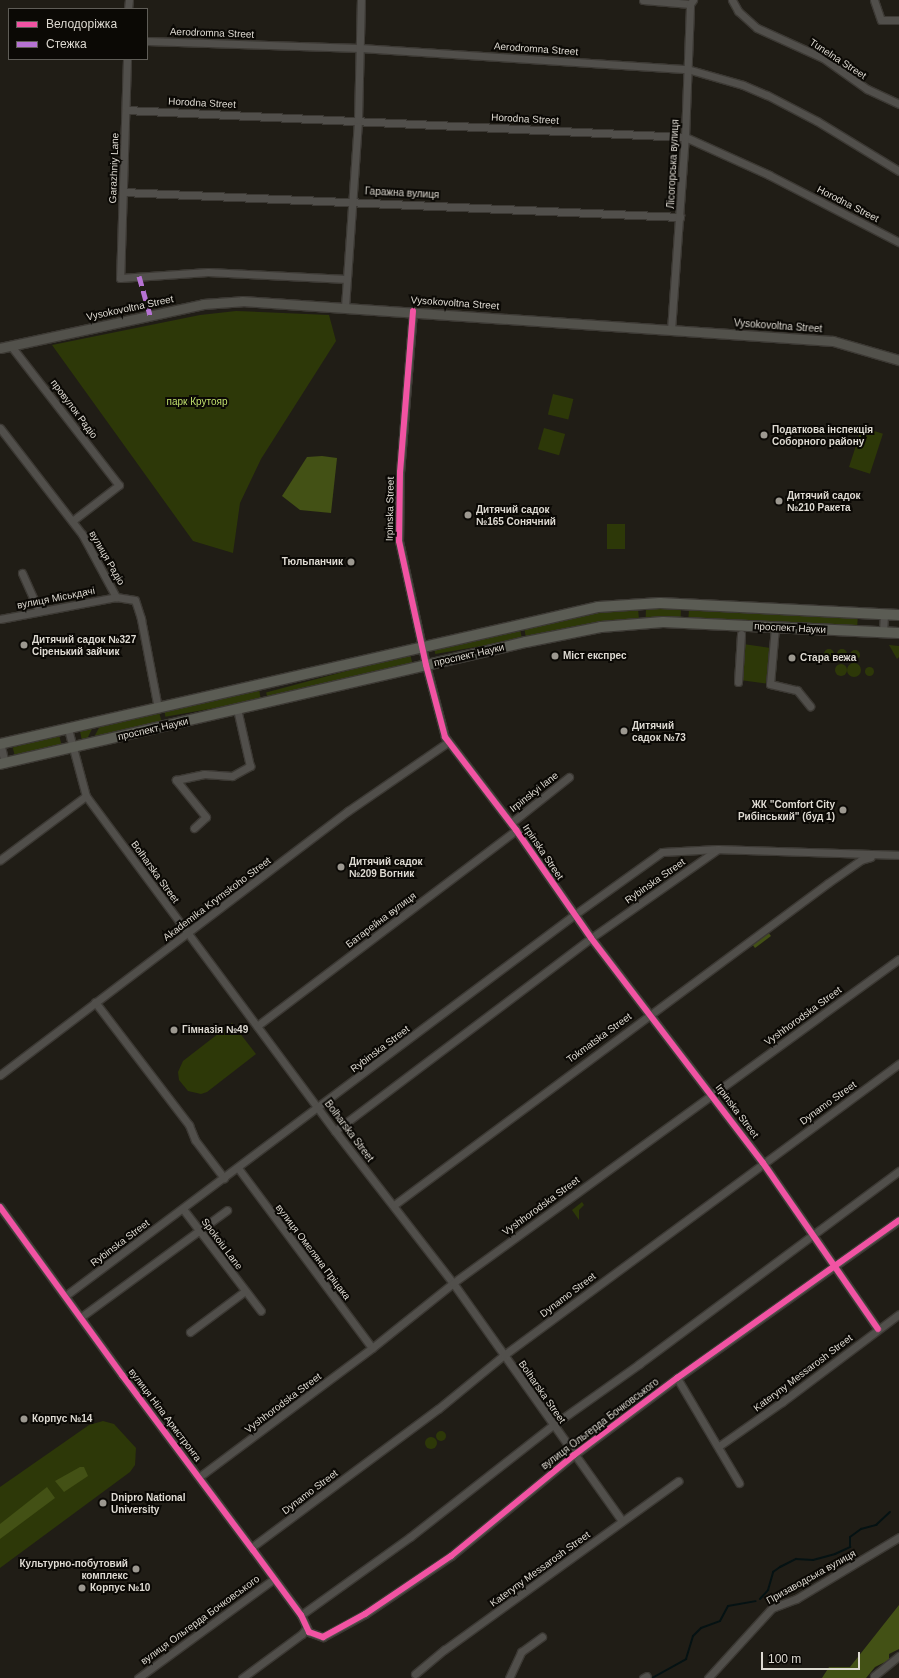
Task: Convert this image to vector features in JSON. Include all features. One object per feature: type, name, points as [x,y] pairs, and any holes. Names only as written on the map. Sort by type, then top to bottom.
[{"type":"main road","name":"Vysokovoltna Street","points":[[0,348],[203,304],[242,301],[412,311],[833,341],[899,360]]},
{"type":"main road","name":"проспект Науки","points":[[0,744],[598,607],[636,604],[899,615]]},
{"type":"main road","name":"проспект Науки","points":[[3,764],[526,642],[619,625],[663,622],[899,633]]},
{"type":"street","points":[[345,307],[358,120],[361,0]]},
{"type":"street","points":[[643,0],[692,2]]},
{"type":"street","name":"Tunelna Street","points":[[732,0],[738,12],[757,28],[787,39],[823,58],[867,89],[899,104]]},
{"type":"street","points":[[874,0],[881,20],[899,20]]},
{"type":"street","name":"Лісогорська вулиця","points":[[671,330],[680,217],[685,137],[687,69],[692,2]]},
{"type":"street","name":"Aerodromna Street","points":[[148,42],[360,48],[687,69],[767,95],[817,121],[899,171]]},
{"type":"street","name":"Garazhniy Lane","points":[[126,60],[126,110],[120,278],[208,272],[347,279]]},
{"type":"street","name":"Horodna Street","points":[[126,110],[358,120],[685,137],[770,175],[899,242]]},
{"type":"street","name":"Гаражна вулиця","points":[[123,192],[352,201],[680,217]]},
{"type":"street","name":"Irpinska Street","points":[[412,311],[400,472],[398,541],[426,665],[448,742],[511,823],[591,938],[650,1013],[763,1163],[836,1266],[878,1329]]},
{"type":"street","name":"провулок Радіо","points":[[11,346],[119,485],[72,521]]},
{"type":"street","name":"вулиця Радіо","points":[[0,428],[72,521],[90,547],[116,597],[134,600],[141,619],[158,708]]},
{"type":"street","points":[[22,573],[39,611]]},
{"type":"street","name":"вулиця Міськдачі","points":[[0,619],[116,597]]},
{"type":"street","points":[[883,633],[884,615]]},
{"type":"street","points":[[775,627],[770,684],[797,690],[810,706]]},
{"type":"street","points":[[738,682],[741,634]]},
{"type":"street","points":[[194,828],[206,817],[176,780],[204,774],[232,776],[250,766],[237,709]]},
{"type":"street","name":"Bolharska Street","points":[[68,729],[86,796],[258,1026],[334,1131],[394,1205],[453,1283],[622,1521]]},
{"type":"street","name":"Akademika Krymskoho Street","points":[[0,1075],[348,811],[448,742]]},
{"type":"street","points":[[0,744],[3,764]]},
{"type":"street","name":"Irpinskyi lane","points":[[511,823],[569,777]]},
{"type":"street","points":[[0,860],[86,796]]},
{"type":"street","name":"Батарейна вулиця","points":[[258,1026],[516,830]]},
{"type":"street","name":"Rybinska Street","points":[[334,1131],[591,938],[718,849]]},
{"type":"street","name":"Rybinska Street","points":[[65,1296],[574,915],[662,852],[718,849],[899,854]]},
{"type":"street","name":"Tokmatska Street","points":[[394,1205],[650,1013],[861,860],[880,854]]},
{"type":"street","name":"Vyshhorodska Street","points":[[199,1477],[372,1348],[453,1283],[711,1094],[899,959]]},
{"type":"street","points":[[95,1002],[190,1125],[195,1140],[224,1178]]},
{"type":"street","name":"Dynamo Street","points":[[252,1548],[438,1409],[504,1355],[899,1064]]},
{"type":"street","name":"вулиця Омеляна Пріцака","points":[[238,1168],[372,1348]]},
{"type":"street","points":[[301,1615],[410,1537],[553,1425],[814,1235],[899,1171]]},
{"type":"street","name":"вулиця Ніла Армстронга","points":[[0,1207],[301,1615],[306,1628],[313,1635]]},
{"type":"street","name":"Spokoiu Lane","points":[[183,1209],[261,1311]]},
{"type":"street","points":[[81,1317],[227,1210]]},
{"type":"street","name":"вулиця Ольгерда Бочковського","points":[[313,1635],[327,1636],[403,1590],[451,1556],[574,1455],[677,1378],[899,1220]]},
{"type":"street","points":[[190,1332],[245,1291]]},
{"type":"street","name":"Kateryny Messarosh Street","points":[[719,1446],[782,1402],[899,1314]]},
{"type":"street","points":[[677,1378],[719,1446],[739,1483]]},
{"type":"street","name":"Kateryny Messarosh Street","points":[[415,1674],[444,1650],[678,1481]]},
{"type":"street","name":"Призаводська вулиця","points":[[708,1678],[772,1608],[796,1599],[899,1537]]},
{"type":"street","name":"вулиця Ольгерда Бочковського","points":[[138,1678],[274,1579]]},
{"type":"street","points":[[242,1678],[302,1634],[306,1628]]},
{"type":"street","points":[[509,1678],[520,1652],[542,1638]]},
{"type":"street","points":[[874,1676],[899,1656]]},
{"type":"green space","name":"парк Крутояр","points":[[236,311],[329,315],[336,341],[261,459],[240,503],[233,553],[193,541],[52,345],[200,315]]},
{"type":"green space","points":[[553,394],[573,399],[568,419],[548,414]]},
{"type":"green space","points":[[862,427],[883,434],[870,474],[849,467]]},
{"type":"green space","points":[[544,428],[565,434],[559,455],[538,449]]},
{"type":"green space","points":[[322,456],[337,458],[331,513],[300,510],[282,496],[307,457]]},
{"type":"green space","points":[[607,524],[625,524],[625,549],[607,549]]},
{"type":"green space","points":[[646,607],[681,608],[681,620],[646,619]]},
{"type":"green space","points":[[638,608],[639,620],[526,638],[524,627],[599,611]]},
{"type":"green space","points":[[689,608],[858,617],[857,628],[688,619]]},
{"type":"green space","points":[[520,628],[522,639],[435,654],[433,643]]},
{"type":"green space","points":[[743,644],[771,648],[766,684],[738,680]]},
{"type":"green space","points":[[889,645],[899,646],[899,657],[897,659]]},
{"type":"green space","points":[[827,649],[831,649],[834,654],[831,659],[827,659],[824,656],[824,652]]},
{"type":"green space","points":[[840,649],[844,649],[847,654],[844,659],[840,659],[837,656],[837,652]]},
{"type":"green space","points":[[853,650],[857,650],[860,655],[857,660],[853,660],[850,657],[850,653]]},
{"type":"green space","points":[[410,654],[413,665],[269,703],[266,693]]},
{"type":"green space","points":[[854,663],[859,665],[861,670],[859,675],[854,677],[849,675],[847,670],[849,665]]},
{"type":"green space","points":[[839,664],[843,664],[847,670],[843,676],[839,676],[835,672],[835,668]]},
{"type":"green space","points":[[869,666],[874,671],[869,676],[864,671]]},
{"type":"green space","points":[[259,689],[261,700],[165,717],[163,706]]},
{"type":"green space","points":[[159,712],[162,723],[93,739],[100,726]]},
{"type":"green space","points":[[93,727],[86,741],[82,741],[80,731]]},
{"type":"green space","points":[[59,735],[62,746],[15,758],[13,747]]},
{"type":"green space","points":[[768,932],[771,936],[755,948],[752,944]]},
{"type":"green space","points":[[232,1023],[256,1054],[207,1092],[201,1094],[188,1091],[179,1080],[178,1072],[183,1061]]},
{"type":"green space","points":[[582,1202],[584,1205],[579,1210],[579,1220],[572,1210]]},
{"type":"green space","points":[[103,1421],[114,1424],[136,1448],[135,1465],[130,1472],[0,1568],[0,1487],[89,1425]]},
{"type":"green space","points":[[441,1431],[446,1436],[441,1441],[436,1436]]},
{"type":"green space","points":[[431,1437],[435,1439],[437,1443],[435,1447],[431,1449],[427,1447],[425,1443],[427,1439]]},
{"type":"green space","points":[[80,1467],[84,1467],[88,1476],[64,1492],[55,1481]]},
{"type":"green space","points":[[47,1487],[55,1498],[0,1539],[0,1524]]},
{"type":"green space","points":[[899,1605],[899,1649],[889,1654],[889,1660],[875,1667],[866,1678],[822,1678],[829,1667],[850,1667]]},
{"type":"waterway","points":[[760,1599],[768,1590],[773,1572],[780,1567],[796,1559],[813,1560],[835,1554],[850,1547],[850,1537],[861,1529],[876,1525],[890,1512]]},
{"type":"waterway","points":[[652,1678],[686,1659],[693,1636],[701,1628],[720,1621],[728,1606],[756,1601]]},
{"type":"marked path","points":[[139,276],[150,315]]},
{"type":"cycle path","points":[[413,311],[400,472],[399,541],[426,665],[445,737],[516,830],[591,938],[763,1163],[878,1329]]},
{"type":"cycle path","points":[[0,1207],[122,1375],[301,1615],[309,1632],[323,1637],[365,1614],[451,1556],[574,1455],[677,1378],[899,1220]]},
{"type":"place","name":"Податкова інспекція Соборного району","points":[[764,435]]},
{"type":"place","name":"Дитячий садок №210 Ракета","points":[[779,501]]},
{"type":"place","name":"Дитячий садок №165 Сонячний","points":[[468,515]]},
{"type":"place","name":"Тюльпанчик","points":[[351,562]]},
{"type":"place","name":"Дитячий садок №327 Сіренький зайчик","points":[[24,645]]},
{"type":"place","name":"Міст експрес","points":[[555,656]]},
{"type":"place","name":"Стара вежа","points":[[792,658]]},
{"type":"place","name":"Дитячий садок №73","points":[[624,731]]},
{"type":"place","name":"ЖК \"Comfort City Рибінський\" (буд 1)","points":[[843,810]]},
{"type":"place","name":"Дитячий садок №209 Вогник","points":[[341,867]]},
{"type":"place","name":"Гімназія №49","points":[[174,1030]]},
{"type":"place","name":"Корпус №14","points":[[24,1419]]},
{"type":"place","name":"Dnipro National University","points":[[103,1503]]},
{"type":"place","name":"Культурно-побутовий комплекс","points":[[136,1569]]},
{"type":"place","name":"Корпус №10","points":[[82,1588]]}]
